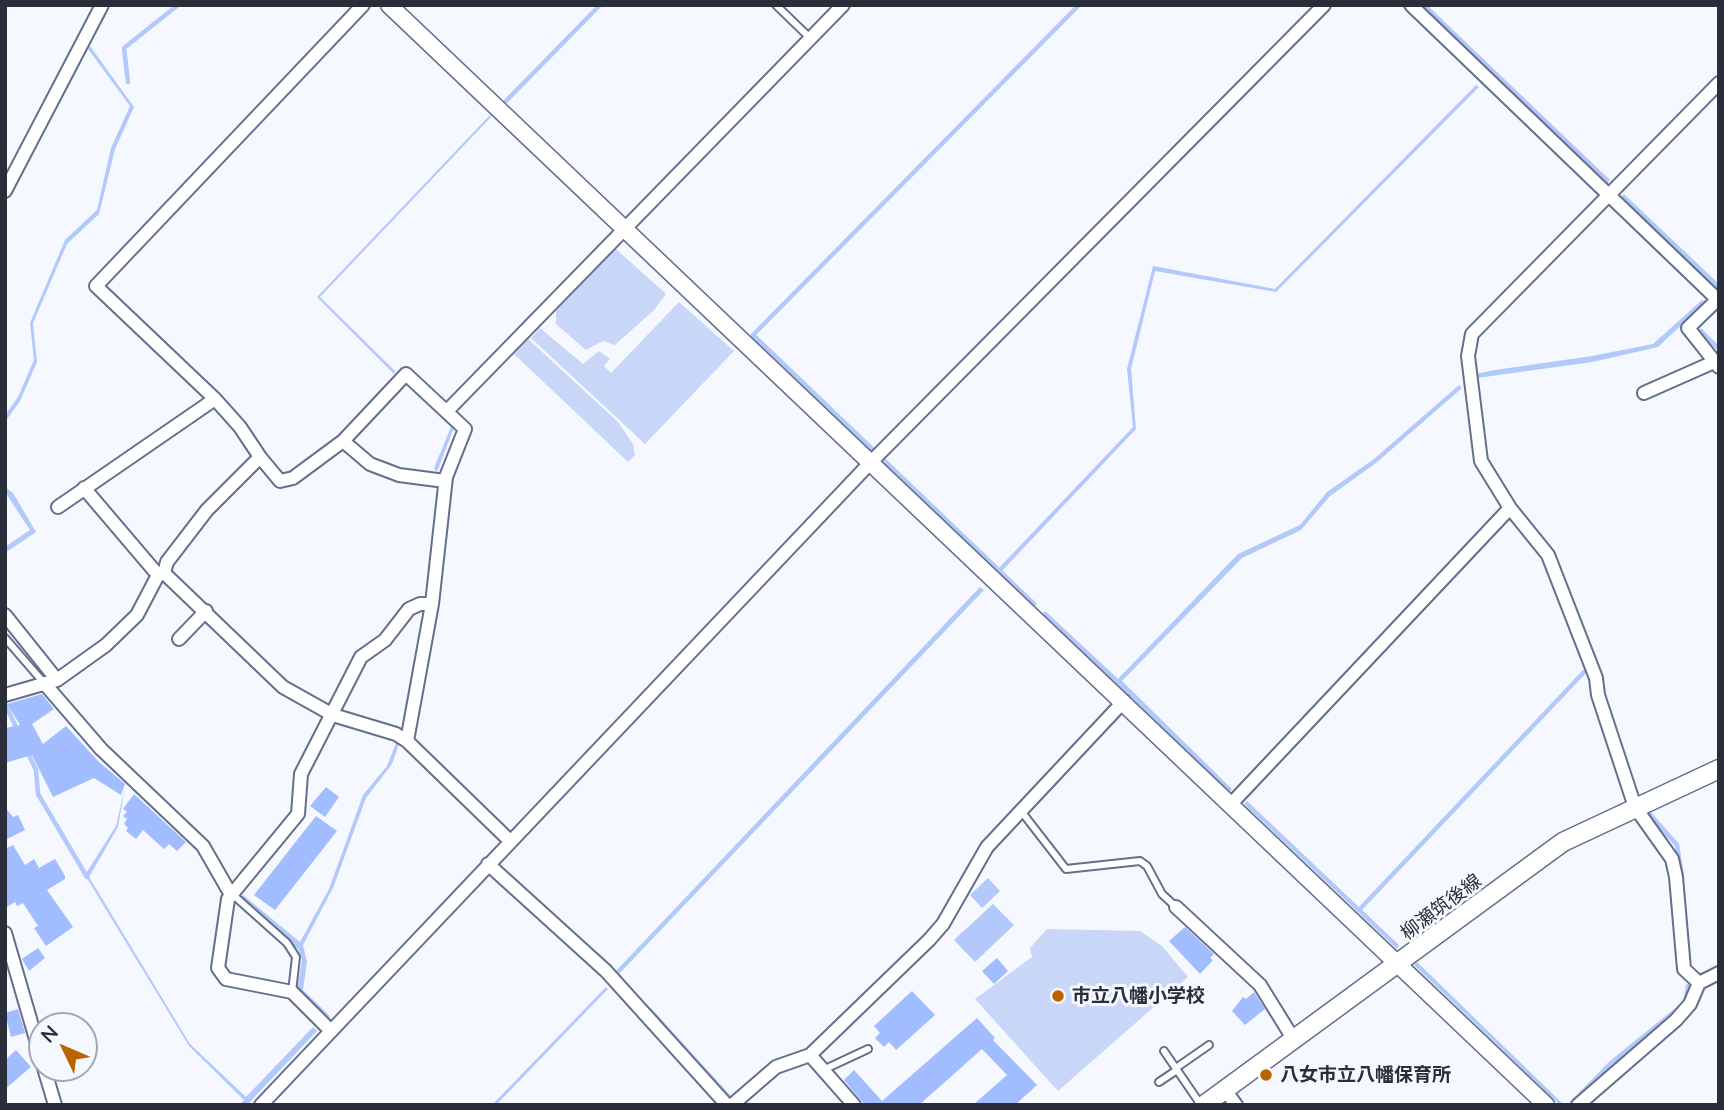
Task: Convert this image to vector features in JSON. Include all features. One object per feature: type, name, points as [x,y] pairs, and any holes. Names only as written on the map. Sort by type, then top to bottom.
[{"type":"main road","name":"柳瀬筑後線","points":[[1202,1105],[1398,965],[1563,842],[1719,769]]},
{"type":"street","points":[[5,191],[103,5]]},
{"type":"street","points":[[363,5],[96,286],[215,399],[240,426],[280,481],[293,478],[343,441],[406,374],[448,410],[465,429],[445,481],[432,604],[407,741]]},
{"type":"street","points":[[389,5],[1546,1105]]},
{"type":"street","points":[[448,410],[843,5]]},
{"type":"street","points":[[261,1105],[871,462],[1324,5]]},
{"type":"street","points":[[1411,5],[1718,299],[1688,328],[1716,364],[1644,393]]},
{"type":"street","points":[[1699,983],[1684,969],[1672,859],[1635,807],[1598,695],[1596,678],[1548,555],[1510,509],[1487,476],[1481,461],[1468,356],[1472,334],[1719,83]]},
{"type":"street","points":[[58,507],[215,399]]},
{"type":"street","points":[[343,441],[370,464],[399,475],[445,481]]},
{"type":"street","points":[[5,695],[51,682],[106,645],[137,615],[167,562],[207,510],[260,457]]},
{"type":"street","points":[[84,488],[161,574],[206,611],[283,687],[332,715],[396,734],[407,741],[510,841]]},
{"type":"street","points":[[1231,804],[1510,509]]},
{"type":"street","points":[[230,893],[247,878],[298,814],[301,774],[361,657],[384,640],[409,609],[420,604],[432,604]]},
{"type":"street","points":[[179,639],[206,611]]},
{"type":"street","points":[[5,615],[100,748],[203,846],[230,893],[218,968],[226,979],[292,992],[331,1031]]},
{"type":"street","points":[[488,864],[606,971],[730,1105],[776,1067],[810,1055],[929,940],[943,924],[987,847],[1124,701]]},
{"type":"street","points":[[1176,907],[1260,985],[1294,1040]]},
{"type":"street","points":[[5,933],[28,1012]]},
{"type":"street","points":[[1578,1105],[1676,1020],[1690,1004],[1699,983],[1719,972]]},
{"type":"street","points":[[810,1055],[854,1105]]},
{"type":"street","points":[[48,1082],[55,1105]]},
{"type":"street","points":[[1225,1090],[1236,1105]]},
{"type":"lane","points":[[776,5],[811,38]]},
{"type":"lane","points":[[5,638],[51,682]]},
{"type":"lane","points":[[1020,810],[1066,869],[1140,860],[1147,866],[1162,894],[1176,907]]},
{"type":"lane","points":[[230,893],[287,943],[296,957],[292,992]]},
{"type":"lane","points":[[1159,1082],[1209,1045]]},
{"type":"lane","points":[[823,1070],[868,1049]]},
{"type":"lane","points":[[1164,1051],[1202,1105]]},
{"type":"shaded area","points":[[1420,5],[1427,5],[1610,180],[1607,184]]},
{"type":"shaded area","points":[[90,46],[134,107],[115,149],[99,214],[67,244],[33,323],[37,362],[20,401],[5,422],[5,415],[18,397],[34,360],[30,323],[65,240],[97,210],[111,148],[130,106],[88,49]]},
{"type":"shaded area","points":[[1476,85],[1479,87],[1276,292],[1155,271],[1131,369],[1136,429],[999,574],[996,571],[1133,427],[1127,369],[1153,266],[1275,289]]},
{"type":"shaded area","points":[[490,115],[320,297],[395,371],[394,374],[317,297]]},
{"type":"shaded area","points":[[1624,194],[1719,284],[1717,291],[1621,197]]},
{"type":"shaded area","points":[[615,248],[666,294],[654,310],[615,345],[603,341],[586,350],[556,324],[556,311]]},
{"type":"shaded area","points":[[1702,300],[1705,303],[1658,347],[1592,362],[1477,378],[1476,374],[1495,370],[1653,344]]},
{"type":"shaded area","points":[[679,302],[734,351],[645,444],[531,338],[540,328],[583,364],[599,351],[610,359],[604,366],[611,373]]},
{"type":"shaded area","points":[[528,339],[618,422],[633,444],[635,455],[628,462],[514,354]]},
{"type":"shaded area","points":[[408,382],[455,425],[437,472],[434,468],[451,427],[406,385]]},
{"type":"shaded area","points":[[1459,385],[1462,388],[1376,463],[1330,496],[1301,530],[1242,558],[1122,681],[1232,789],[1230,792],[1115,682],[1238,554],[1300,525],[1327,492],[1374,459]]},
{"type":"shaded area","points":[[5,487],[13,493],[36,532],[5,553],[5,547],[30,530],[5,492]]},
{"type":"shaded area","points":[[980,587],[984,590],[619,974],[646,1004],[644,1007],[614,973]]},
{"type":"shaded area","points":[[396,743],[399,744],[392,764],[366,798],[333,888],[303,945],[307,962],[303,990],[330,1016],[327,1020],[297,991],[302,960],[299,950],[240,898],[243,895],[300,942],[329,889],[363,795],[387,766]]},
{"type":"shaded area","points":[[125,787],[118,827],[89,877],[190,1044],[246,1097],[313,1027],[317,1031],[247,1105],[239,1105],[244,1100],[189,1046],[85,875],[116,826]]},
{"type":"shaded area","points":[[1247,801],[1399,945],[1397,949],[1244,804]]},
{"type":"shaded area","points":[[988,878],[1000,891],[982,908],[970,895]]},
{"type":"shaded area","points":[[993,904],[1014,925],[975,962],[954,940]]},
{"type":"shaded area","points":[[1047,929],[1140,931],[1162,946],[1188,977],[1058,1091],[975,999],[1032,957],[1030,948]]},
{"type":"shaded area","points":[[1417,962],[1564,1105],[1560,1105],[1414,965]]},
{"type":"shaded area","points":[[606,987],[608,989],[496,1105],[492,1105]]},
{"type":"shaded area","points":[[651,1008],[731,1096],[728,1099],[648,1011]]},
{"type":"building","points":[[42,694],[54,709],[32,724],[43,744],[66,726],[98,761],[125,784],[121,795],[94,778],[53,797],[32,755],[5,763],[5,728],[20,725],[7,704]]},
{"type":"building","points":[[326,787],[339,797],[325,817],[310,806]]},
{"type":"building","points":[[134,794],[186,842],[177,851],[169,844],[164,849],[143,830],[136,839],[126,831],[128,828],[124,824],[127,819],[123,816],[127,812],[123,809]]},
{"type":"building","points":[[5,807],[13,817],[18,815],[25,830],[5,840]]},
{"type":"building","points":[[316,816],[337,831],[275,910],[254,895]]},
{"type":"building","points":[[13,845],[25,865],[34,859],[39,868],[55,859],[65,876],[65,879],[47,890],[73,927],[46,946],[34,928],[38,926],[23,903],[17,906],[15,902],[5,908],[5,849]]},
{"type":"building","points":[[1185,927],[1214,954],[1210,958],[1213,960],[1200,974],[1169,941]]},
{"type":"building","points":[[38,948],[45,958],[29,971],[22,959]]},
{"type":"building","points":[[997,958],[1008,971],[994,984],[982,971]]},
{"type":"building","points":[[912,991],[935,1015],[896,1050],[889,1042],[884,1047],[875,1038],[880,1033],[874,1026]]},
{"type":"building","points":[[1254,992],[1265,1009],[1245,1025],[1232,1011],[1243,997],[1246,999]]},
{"type":"building","points":[[18,1009],[25,1033],[11,1037],[5,1013]]},
{"type":"building","points":[[977,1018],[995,1038],[993,1040],[1037,1085],[1015,1105],[973,1105],[1007,1075],[982,1049],[919,1105],[865,1105],[844,1080],[854,1070],[882,1101]]},
{"type":"building","points":[[16,1050],[28,1064],[28,1070],[5,1089],[5,1060]]},
{"type":"waterway","points":[[128,82],[124,48],[178,5]]},
{"type":"waterway","points":[[506,101],[600,5]]},
{"type":"waterway","points":[[1034,604],[753,335],[1079,5]]},
{"type":"waterway","points":[[1701,331],[1717,347]]},
{"type":"waterway","points":[[1045,614],[1118,682]]},
{"type":"waterway","points":[[1359,910],[1584,672]]},
{"type":"waterway","points":[[5,704],[17,729]]},
{"type":"waterway","points":[[28,753],[36,770],[38,794],[87,877]]},
{"type":"waterway","points":[[1648,812],[1677,845],[1682,877]]},
{"type":"waterway","points":[[1686,999],[1688,986]]},
{"type":"waterway","points":[[1570,1105],[1611,1063],[1679,1008]]},
{"type":"place","name":"市立八幡小学校","points":[[1058,996]]},
{"type":"place","name":"八女市立八幡保育所","points":[[1266,1075]]}]
